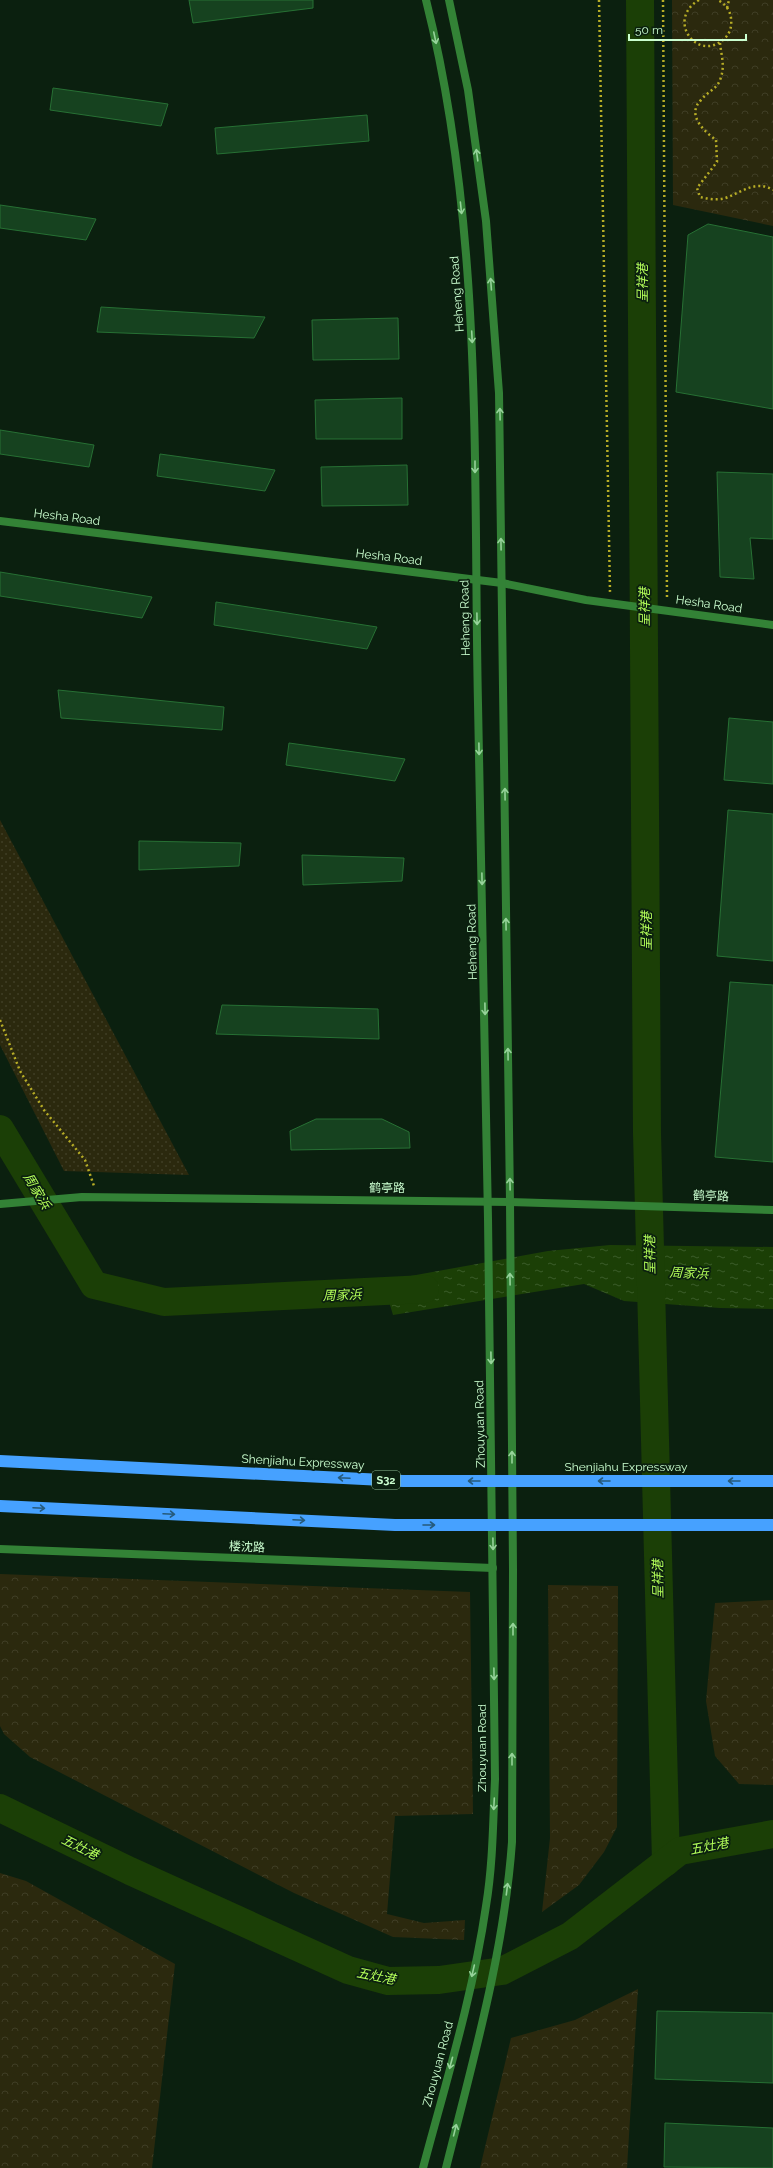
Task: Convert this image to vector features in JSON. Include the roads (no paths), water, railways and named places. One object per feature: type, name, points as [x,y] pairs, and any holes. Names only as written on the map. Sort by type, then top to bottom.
[{"type":"highway","name":"Shenjiahu Expressway","points":[[0,1461],[403,1481],[773,1482]]},
{"type":"highway","points":[[0,1506],[394,1525],[773,1525]]},
{"type":"street","name":"Heheng Road","points":[[426,0],[436,38],[457,162],[468,279],[475,396],[476,580],[489,1238]]},
{"type":"street","points":[[446,2168],[484,2017],[503,1928],[512,1842],[513,1569],[509,1237],[510,1202],[499,393],[486,221],[468,90],[449,0]]},
{"type":"street","name":"Hesha Road","points":[[0,521],[502,583],[586,600],[773,625]]},
{"type":"street","name":"鹤亭路","points":[[2,1204],[98,1197],[510,1202],[773,1210]]},
{"type":"street","name":"Zhouyuan Road","points":[[423,2168],[461,2026],[482,1933],[491,1865],[495,1779],[489,1238]]},
{"type":"street","name":"楼沈路","points":[[0,1549],[493,1568]]},
{"type":"water","points":[[610,1245],[773,1247],[773,1309],[720,1308],[624,1301],[584,1284],[393,1315],[383,1281],[548,1251]]},
{"type":"waterway","name":"呈祥港","points":[[640,0],[647,1133],[666,1862]]},
{"type":"waterway","name":"周家浜","points":[[0,1129],[94,1285],[164,1302],[425,1289]]},
{"type":"waterway","name":"五灶港","points":[[0,1808],[130,1871],[348,1970],[388,1981],[439,1980],[502,1971],[570,1936],[680,1851],[773,1834]]}]
